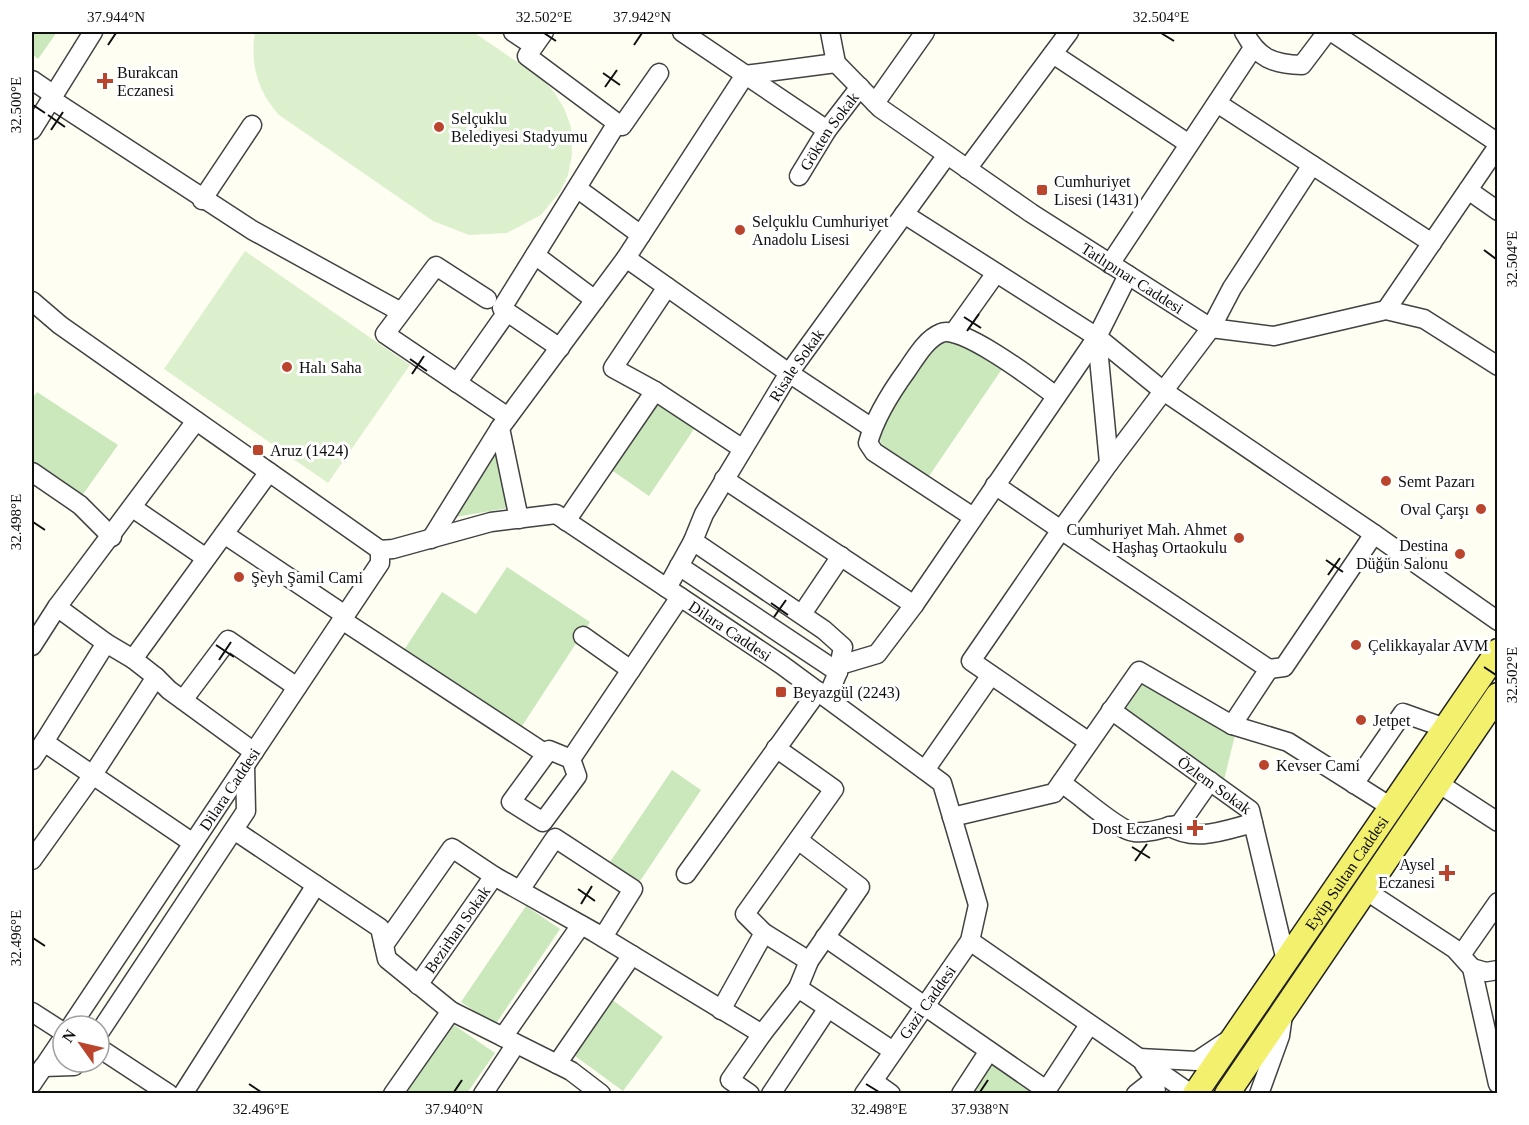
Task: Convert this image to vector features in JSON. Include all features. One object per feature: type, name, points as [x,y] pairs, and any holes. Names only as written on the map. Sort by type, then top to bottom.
[{"type":"main road","name":"Eyüp Sultan Caddesi","points":[[1193,1094],[1497,651]]},
{"type":"main road","name":"Eyüp Sultan Caddesi","points":[[1227,1094],[1497,696]]},
{"type":"street","points":[[32,130],[45,91],[79,32]]},
{"type":"street","points":[[32,108],[93,32]]},
{"type":"street","points":[[513,32],[539,39],[527,56],[622,126],[659,73]]},
{"type":"street","points":[[682,32],[827,130]]},
{"type":"street","points":[[431,539],[504,422],[626,258],[745,75],[836,63],[830,32]]},
{"type":"street","points":[[875,103],[925,32]]},
{"type":"street","points":[[967,169],[1069,32]]},
{"type":"street","points":[[1244,32],[1253,48],[1278,64],[1302,65],[1327,32]]},
{"type":"street","points":[[1332,32],[1497,145],[1386,310]]},
{"type":"street","points":[[1110,264],[1253,48]]},
{"type":"street","points":[[1053,54],[1189,144]]},
{"type":"street","name":"Tatlıpınar Caddesi","points":[[836,63],[875,103],[947,155],[1110,264],[1211,328],[1274,336],[1386,310],[1424,319],[1497,366]]},
{"type":"street","name":"Gökten Sokak","points":[[799,176],[827,130],[860,87]]},
{"type":"street","points":[[45,91],[202,200],[401,312]]},
{"type":"street","points":[[1217,103],[1432,243]]},
{"type":"street","points":[[560,348],[502,308],[617,123]]},
{"type":"street","points":[[202,200],[252,125]]},
{"type":"street","name":"Risale Sokak","points":[[571,759],[631,670],[674,592],[679,566],[704,514],[789,373],[947,155]]},
{"type":"street","points":[[1089,742],[971,661],[1109,463],[1211,328],[1232,288],[1312,165]]},
{"type":"street","points":[[578,189],[641,235]]},
{"type":"street","points":[[1468,190],[1497,212]]},
{"type":"street","points":[[904,214],[1097,337],[1162,390],[1497,621]]},
{"type":"street","points":[[535,255],[595,300]]},
{"type":"street","points":[[626,258],[789,373],[872,428]]},
{"type":"street","points":[[488,299],[436,266],[384,334],[457,383],[504,422],[519,519]]},
{"type":"street","points":[[954,332],[996,273]]},
{"type":"street","points":[[839,668],[877,654],[914,605],[1097,337],[1128,275]]},
{"type":"street","points":[[667,287],[613,368],[656,391],[743,449]]},
{"type":"street","points":[[32,301],[60,325],[380,550]]},
{"type":"street","points":[[457,383],[507,312]]},
{"type":"street","points":[[32,313],[60,325]]},
{"type":"street","points":[[972,517],[874,452],[868,443],[872,428],[897,384],[925,346],[941,332],[954,332],[1010,364],[1056,396]]},
{"type":"street","points":[[1097,337],[1109,463]]},
{"type":"street","points":[[566,521],[656,391]]},
{"type":"street","points":[[32,646],[57,607],[196,421]]},
{"type":"street","points":[[32,472],[81,506],[111,537]]},
{"type":"street","points":[[133,659],[269,472]]},
{"type":"street","points":[[724,479],[914,605]]},
{"type":"street","points":[[995,485],[1269,669],[1284,667],[1374,534]]},
{"type":"street","points":[[133,508],[206,558]]},
{"type":"street","name":"Dilara Caddesi","points":[[79,1014],[380,563],[380,550],[393,549],[491,522],[556,514],[822,694],[942,783],[978,905]]},
{"type":"street","points":[[224,534],[546,754]]},
{"type":"street","points":[[686,874],[776,748],[822,694],[839,668],[843,647],[802,614],[693,541]]},
{"type":"street","points":[[802,614],[841,556]]},
{"type":"street","points":[[679,566],[839,668]]},
{"type":"street","points":[[57,607],[156,676],[249,758],[246,811],[111,1015]]},
{"type":"street","points":[[583,636],[631,670]]},
{"type":"street","points":[[183,700],[228,640],[297,687]]},
{"type":"street","points":[[32,760],[106,643]]},
{"type":"street","points":[[1232,725],[1269,669]]},
{"type":"street","points":[[952,817],[1054,794],[1139,670],[1232,725],[1288,742],[1391,807]]},
{"type":"street","points":[[925,770],[991,675]]},
{"type":"street","points":[[32,860],[38,838],[94,773],[156,676]]},
{"type":"street","name":"Özlem Sokak","points":[[1111,710],[1250,810],[1286,961]]},
{"type":"street","points":[[1354,784],[1403,712],[1445,728]]},
{"type":"street","points":[[44,742],[94,773],[193,843]]},
{"type":"street","points":[[776,748],[834,789],[745,914],[764,933],[809,961]]},
{"type":"street","points":[[549,750],[571,759],[577,776],[543,822],[511,802],[549,750]]},
{"type":"street","points":[[1061,783],[1128,831],[1136,833],[1180,824],[1210,781]]},
{"type":"street","points":[[1438,783],[1497,822]]},
{"type":"street","points":[[1169,826],[1187,835],[1212,834],[1253,823]]},
{"type":"street","points":[[234,830],[380,928],[387,959],[451,1011],[557,1064],[601,1094]]},
{"type":"street","points":[[520,890],[555,838],[633,889],[603,937]]},
{"type":"street","points":[[750,1094],[730,1080],[798,988],[809,961],[860,887],[798,840]]},
{"type":"street","points":[[384,945],[452,848],[494,876],[603,937],[762,1034]]},
{"type":"street","name":"Bezirhan Sokak","points":[[418,984],[494,876]]},
{"type":"street","points":[[183,1094],[316,885]]},
{"type":"street","points":[[1365,890],[1466,962],[1486,972],[1497,970]]},
{"type":"street","points":[[1497,902],[1466,962],[1497,1084]]},
{"type":"street","name":"Gazi Caddesi","points":[[868,1087],[970,940],[978,905]]},
{"type":"street","points":[[483,1094],[510,1040],[581,925]]},
{"type":"street","points":[[721,1010],[764,933]]},
{"type":"street","points":[[825,937],[902,989],[923,1007],[1045,1092],[1089,1024]]},
{"type":"street","points":[[970,940],[1193,1094]]},
{"type":"street","points":[[557,1064],[632,955]]},
{"type":"street","points":[[798,988],[893,1051]]},
{"type":"street","points":[[771,1094],[828,1008]]},
{"type":"street","points":[[1259,1094],[1280,1036],[1283,1010]]},
{"type":"street","points":[[393,1094],[451,1011]]},
{"type":"street","points":[[32,1012],[51,1024]]},
{"type":"street","points":[[1139,1058],[1197,1061],[1234,1037]]},
{"type":"street","points":[[961,1094],[989,1051]]},
{"type":"street","points":[[32,1084],[51,1055]]},
{"type":"street","points":[[111,1056],[169,1094]]},
{"type":"street","points":[[1136,1094],[1155,1086],[1139,1058]]},
{"type":"street","points":[[43,1067],[51,1067]]},
{"type":"street","points":[[868,1087],[891,1094]]},
{"type":"green space","points":[[32,32],[57,32],[38,59],[32,54]]},
{"type":"green space","name":"Selçuklu Belediyesi Stadyumu","points":[[255,32],[473,32],[541,78],[564,108],[571,127],[572,155],[568,175],[560,192],[541,215],[507,233],[469,235],[433,221],[279,115],[265,96],[257,76],[254,55]]},
{"type":"green space","name":"Halı Saha","points":[[245,251],[410,365],[328,483],[164,369]]},
{"type":"green space","points":[[944,341],[974,349],[1002,369],[929,476],[883,450],[878,432],[922,357]]},
{"type":"green space","points":[[37,392],[118,445],[81,497],[32,465],[32,399]]},
{"type":"green space","points":[[652,406],[666,406],[696,426],[649,496],[610,469]]},
{"type":"green space","points":[[497,445],[508,508],[450,518]]},
{"type":"green space","points":[[507,567],[590,622],[520,729],[402,653],[442,592],[476,614]]},
{"type":"green space","points":[[1142,685],[1151,685],[1235,735],[1224,780],[1125,715],[1125,709]]},
{"type":"green space","points":[[672,770],[701,790],[640,881],[610,862]]},
{"type":"green space","points":[[526,906],[560,929],[495,1025],[461,1002]]},
{"type":"green space","points":[[611,999],[663,1037],[623,1091],[571,1053]]},
{"type":"green space","points":[[451,1023],[495,1053],[467,1093],[404,1094]]},
{"type":"green space","points":[[990,1059],[1036,1094],[967,1094]]},
{"type":"place","name":"Burakcan Eczanesi","points":[[105,81]]},
{"type":"place","name":"Selçuklu Belediyesi Stadyumu","points":[[439,127]]},
{"type":"place","name":"Cumhuriyet Lisesi (1431)","points":[[1042,190]]},
{"type":"place","name":"Selçuklu Cumhuriyet Anadolu Lisesi","points":[[740,230]]},
{"type":"place","name":"Halı Saha","points":[[287,367]]},
{"type":"place","name":"Aruz (1424)","points":[[258,450]]},
{"type":"place","name":"Semt Pazarı","points":[[1386,481]]},
{"type":"place","name":"Oval Çarşı","points":[[1481,509]]},
{"type":"place","name":"Cumhuriyet Mah. Ahmet Haşhaş Ortaokulu","points":[[1239,538]]},
{"type":"place","name":"Destina Düğün Salonu","points":[[1460,554]]},
{"type":"place","name":"Şeyh Şamil Cami","points":[[239,577]]},
{"type":"place","name":"Çelikkayalar AVM","points":[[1356,645]]},
{"type":"place","name":"Beyazgül (2243)","points":[[781,692]]},
{"type":"place","name":"Jetpet","points":[[1361,720]]},
{"type":"place","name":"Kevser Cami","points":[[1264,765]]},
{"type":"place","name":"Dost Eczanesi","points":[[1195,828]]},
{"type":"place","name":"Aysel Eczanesi","points":[[1447,873]]}]
